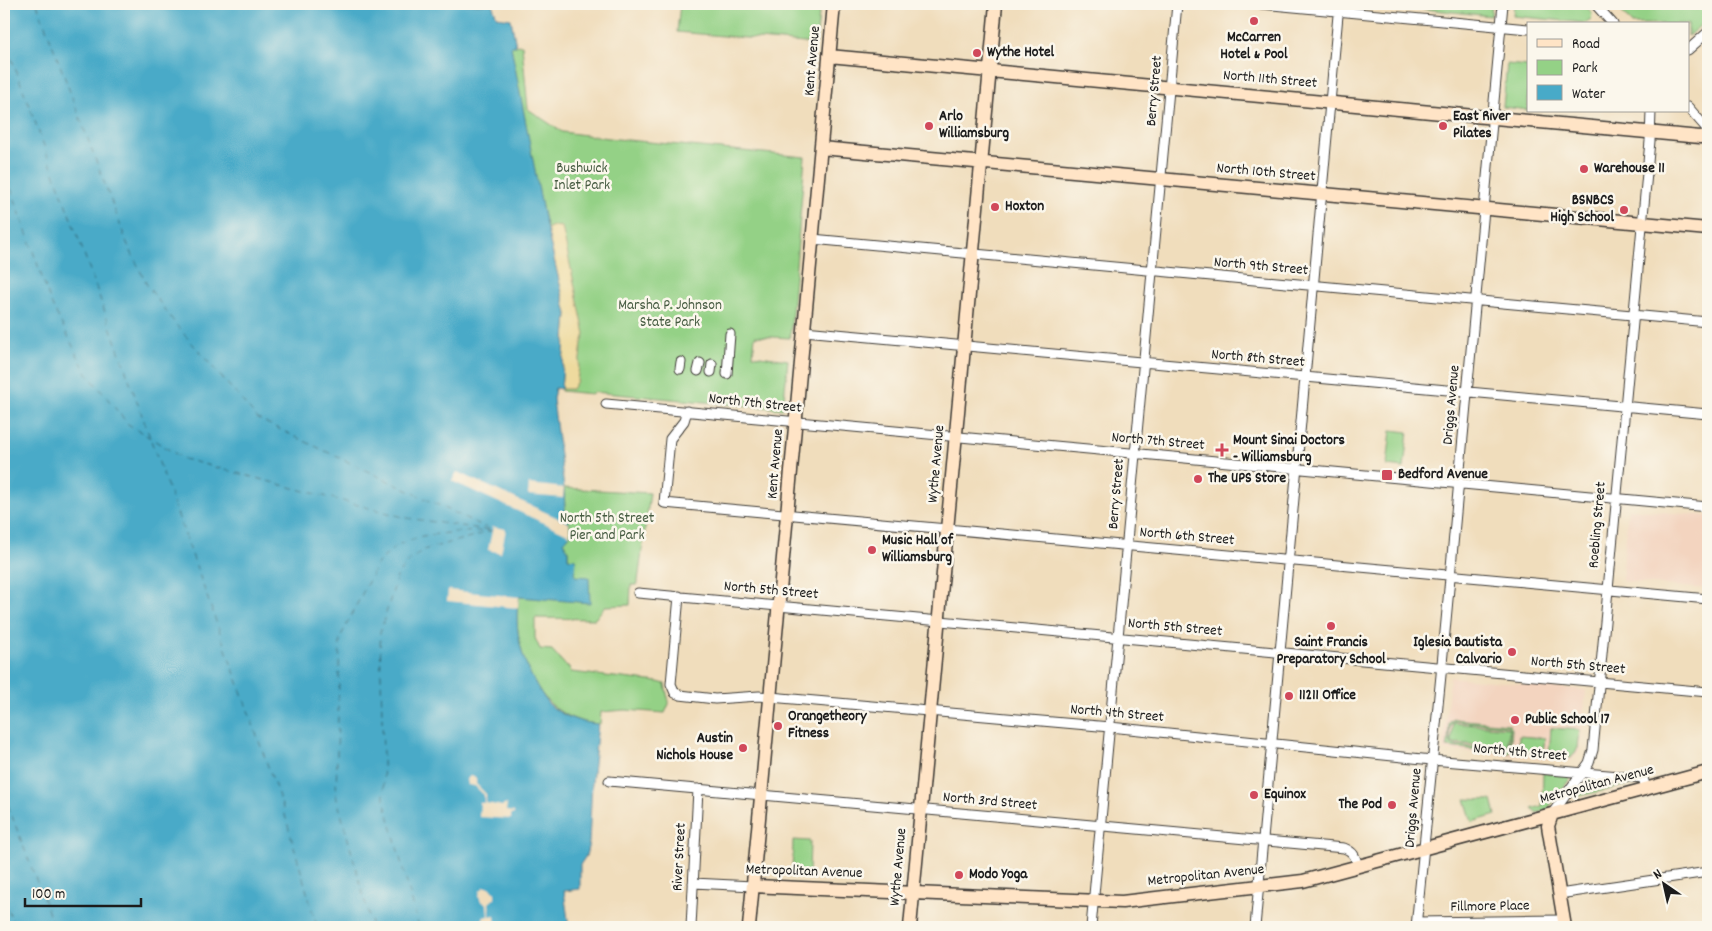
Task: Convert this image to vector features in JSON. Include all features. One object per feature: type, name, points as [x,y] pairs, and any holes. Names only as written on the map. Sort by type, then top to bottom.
[{"type":"main road","name":"Kent Avenue","points":[[749,927],[834,4]]},
{"type":"main road","name":"Wythe Avenue","points":[[910,927],[996,4]]},
{"type":"main road","name":"North 11th Street","points":[[829,56],[1700,137],[1708,136]]},
{"type":"main road","name":"North 10th Street","points":[[821,148],[1708,229]]},
{"type":"main road","name":"Metropolitan Avenue","points":[[753,886],[1122,902],[1259,887],[1303,881],[1646,788],[1707,776]]},
{"type":"main road","name":"Roebling Street","points":[[1552,814],[1548,826],[1564,924]]},
{"type":"street","name":"Berry Street","points":[[1092,927],[1176,4]]},
{"type":"street","points":[[1261,4],[1339,7],[1527,29]]},
{"type":"street","name":"Driggs Avenue","points":[[1417,924],[1503,4]]},
{"type":"street","points":[[1595,4],[1610,22]]},
{"type":"street","points":[[1255,927],[1339,7]]},
{"type":"street","points":[[1690,48],[1708,32]]},
{"type":"street","points":[[1690,109],[1708,130]]},
{"type":"street","name":"Roebling Street","points":[[1552,814],[1589,763],[1593,750],[1601,682],[1643,223],[1651,112]]},
{"type":"street","name":"North 9th Street","points":[[812,239],[1708,322]]},
{"type":"street","name":"North 8th Street","points":[[804,331],[1708,414]]},
{"type":"street","points":[[726,374],[730,334]]},
{"type":"street","name":"North 7th Street","points":[[606,404],[1708,507]]},
{"type":"street","name":"North 6th Street","points":[[687,411],[684,421],[670,439],[664,503],[1708,599]]},
{"type":"street","name":"North 5th Street","points":[[638,593],[1708,692]]},
{"type":"street","name":"North 4th Street","points":[[679,596],[672,687],[674,693],[681,696],[715,699],[743,696],[771,697],[1110,727],[1432,760],[1643,778],[1646,788]]},
{"type":"street","name":"North 3rd Street","points":[[609,781],[1344,848],[1352,851],[1356,856],[1358,866]]},
{"type":"street","name":"River Street","points":[[690,927],[698,789]]},
{"type":"street","points":[[1559,894],[1708,872]]},
{"type":"street","name":"Metropolitan Avenue","points":[[693,883],[753,886]]},
{"type":"street","name":"Fillmore Place","points":[[1417,924],[1564,924]]},
{"type":"shaded area","points":[[1628,509],[1708,516],[1708,589],[1622,581]]},
{"type":"shaded area","name":"Public School 17","points":[[1450,677],[1586,690],[1580,750],[1571,761],[1443,750]]},
{"type":"green space","points":[[680,4],[820,4],[816,44],[677,32]]},
{"type":"green space","points":[[1377,4],[1492,4],[1491,16]]},
{"type":"green space","points":[[1514,4],[1584,4],[1592,13],[1591,20],[1588,22],[1513,16]]},
{"type":"green space","points":[[1615,4],[1708,4],[1708,19],[1690,34],[1690,22],[1630,22]]},
{"type":"green space","name":"Marsha P. Johnson State Park","points":[[522,45],[528,109],[562,132],[805,157],[790,338],[755,336],[753,355],[788,360],[783,409],[593,392],[592,394],[561,391],[567,314],[540,199],[510,46]]},
{"type":"green space","points":[[1507,64],[1527,66],[1527,110],[1503,107]]},
{"type":"green space","points":[[1391,430],[1408,432],[1404,468],[1387,466]]},
{"type":"green space","name":"North 5th Street Pier and Park","points":[[564,488],[650,493],[638,581],[636,585],[631,585],[630,605],[605,606],[595,619],[535,618],[535,638],[540,649],[552,650],[569,667],[571,672],[665,684],[669,704],[665,713],[625,710],[601,712],[600,724],[579,721],[561,712],[547,700],[535,684],[527,667],[521,647],[517,608],[448,590],[575,576],[564,542],[569,523],[565,511]]},
{"type":"green space","points":[[1453,719],[1509,724],[1512,729],[1510,753],[1447,747],[1449,723]],"holes":[[[1453,721],[1508,726],[1510,729],[1509,747],[1504,750],[1453,745],[1449,737]]]},
{"type":"green space","points":[[1453,723],[1509,728],[1507,747],[1451,743]]},
{"type":"green space","points":[[1551,728],[1580,730],[1578,748],[1571,758],[1549,756]]},
{"type":"green space","points":[[1519,736],[1545,738],[1543,753],[1518,751]]},
{"type":"green space","points":[[1543,773],[1572,776],[1547,810],[1537,813],[1532,809],[1542,806]]},
{"type":"green space","points":[[1590,777],[1638,783],[1575,797]]},
{"type":"green space","points":[[1465,799],[1492,800],[1496,815],[1472,822]]},
{"type":"green space","points":[[793,840],[810,841],[809,875],[792,874]]},
{"type":"sand","points":[[553,226],[562,227],[585,334],[577,381],[572,389],[561,389],[567,314],[547,229]]},
{"type":"water","points":[[4,4],[492,4],[497,17],[511,19],[516,46],[511,46],[544,217],[567,314],[561,389],[555,388],[553,399],[565,511],[570,535],[564,542],[568,551],[568,558],[576,559],[575,576],[589,577],[590,603],[519,597],[517,609],[520,646],[528,669],[546,700],[565,715],[598,724],[592,783],[589,843],[586,856],[580,865],[580,889],[564,891],[569,927],[4,927]]},
{"type":"pier","points":[[457,472],[569,523],[570,535],[452,481]]},
{"type":"pier","points":[[529,484],[564,488],[563,498],[528,495]]},
{"type":"pier","points":[[493,527],[506,529],[501,553],[488,550]]},
{"type":"pier","points":[[448,590],[519,597],[518,608],[447,601]]},
{"type":"pier","points":[[470,776],[476,778],[476,784],[486,794],[486,803],[502,806],[507,804],[506,811],[514,812],[514,814],[511,814],[511,819],[479,817],[480,803],[484,803],[484,795],[475,786],[468,785],[467,779]]},
{"type":"pier","points":[[484,887],[490,887],[495,893],[495,898],[489,903],[490,916],[495,915],[496,927],[484,927],[483,917],[488,916],[487,904],[481,901],[479,896],[480,891]]},
{"type":"ferry route","points":[[37,4],[127,243],[147,285],[177,326],[258,419],[493,531]]},
{"type":"ferry route","points":[[4,38],[83,251],[283,808],[317,927]]},
{"type":"ferry route","points":[[4,168],[51,303],[86,372],[128,424],[184,459],[407,518],[489,530]]},
{"type":"ferry route","points":[[372,927],[336,795],[340,638],[377,564],[397,545],[422,536],[456,532],[492,531]]},
{"type":"ferry route","points":[[419,927],[384,800],[380,633],[398,574],[410,560],[423,550],[489,532]]},
{"type":"ferry route","points":[[4,795],[54,927]]},
{"type":"ferry route","points":[[4,899],[15,927]]},
{"type":"place","name":"McCarren Hotel & Pool","points":[[1254,21]]},
{"type":"place","name":"Wythe Hotel","points":[[977,53]]},
{"type":"place","name":"Arlo Williamsburg","points":[[929,126]]},
{"type":"place","name":"East River Pilates","points":[[1443,126]]},
{"type":"place","name":"Warehouse 11","points":[[1584,169]]},
{"type":"place","name":"Hoxton","points":[[995,207]]},
{"type":"place","name":"BSNBCS High School","points":[[1624,210]]},
{"type":"place","name":"Mount Sinai Doctors - Williamsburg","points":[[1222,450]]},
{"type":"place","name":"Bedford Avenue","points":[[1387,475]]},
{"type":"place","name":"The UPS Store","points":[[1198,479]]},
{"type":"place","name":"Music Hall of Williamsburg","points":[[872,550]]},
{"type":"place","name":"Saint Francis Preparatory School","points":[[1331,626]]},
{"type":"place","name":"Iglesia Bautista Calvario","points":[[1512,652]]},
{"type":"place","name":"11211 Office","points":[[1289,696]]},
{"type":"place","name":"Public School 17","points":[[1515,720]]},
{"type":"place","name":"Orangetheory Fitness","points":[[778,726]]},
{"type":"place","name":"Austin Nichols House","points":[[743,748]]},
{"type":"place","name":"Equinox","points":[[1254,795]]},
{"type":"place","name":"The Pod","points":[[1392,805]]},
{"type":"place","name":"Modo Yoga","points":[[959,875]]},
{"type":"park label","name":"Bushwick Inlet Park","points":[[582,178]]}]
